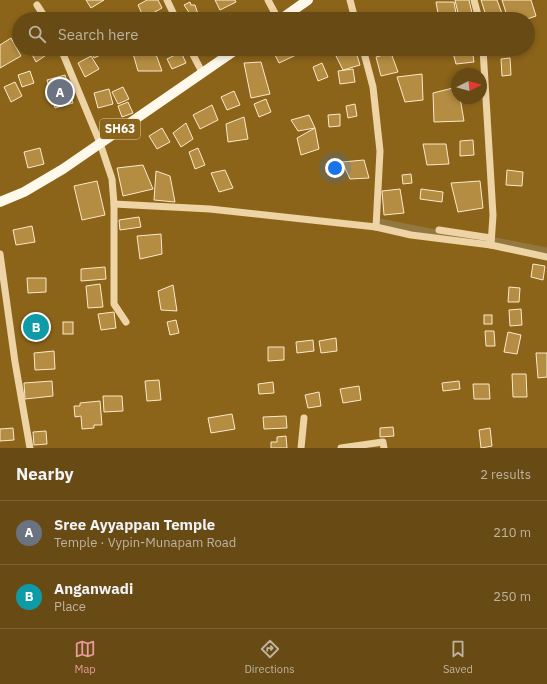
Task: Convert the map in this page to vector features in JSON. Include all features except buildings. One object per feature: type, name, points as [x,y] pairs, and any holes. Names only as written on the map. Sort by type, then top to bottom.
[{"type":"main road","points":[[290,12],[308,0]]},
{"type":"main road","name":"SH63","points":[[0,202],[24,192],[46,180],[226,56]]},
{"type":"street","points":[[167,0],[173,12]]},
{"type":"street","points":[[268,0],[275,12]]},
{"type":"street","points":[[350,0],[353,12]]},
{"type":"street","points":[[474,0],[477,12]]},
{"type":"street","points":[[37,5],[42,12]]},
{"type":"street","points":[[64,56],[100,143],[112,179],[114,204],[114,304],[126,322]]},
{"type":"street","points":[[194,56],[202,72]]},
{"type":"street","points":[[365,56],[373,87],[380,151],[376,227]]},
{"type":"street","points":[[484,56],[493,215],[491,242]]},
{"type":"street","points":[[114,204],[210,210],[376,227],[411,235],[491,242]]},
{"type":"street","points":[[439,230],[547,257]]},
{"type":"street","points":[[0,254],[15,362],[30,448]]},
{"type":"street","points":[[301,448],[304,418]]},
{"type":"street","points":[[341,448],[383,442],[384,448]]},
{"type":"waterway","points":[[379,223],[430,233],[469,238]]},
{"type":"waterway","points":[[484,240],[547,252]]},
{"type":"place","name":"Sree Ayyappan Temple","points":[[60,92]]},
{"type":"place","name":"Anganwadi","points":[[36,327]]}]
